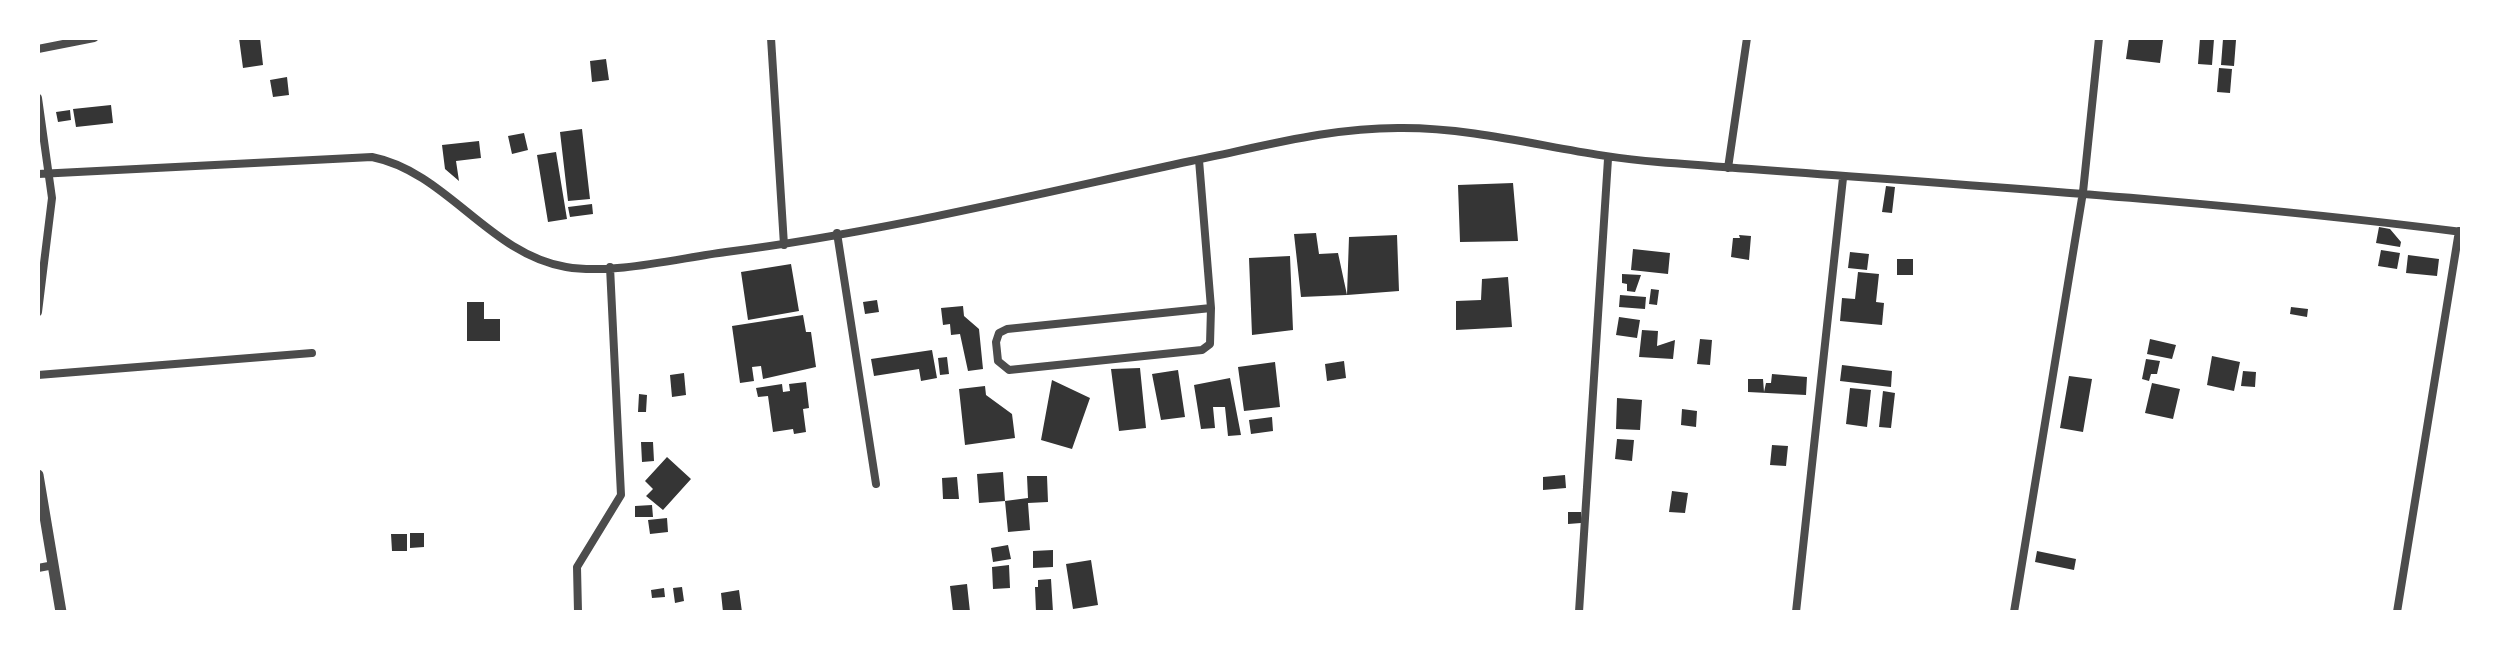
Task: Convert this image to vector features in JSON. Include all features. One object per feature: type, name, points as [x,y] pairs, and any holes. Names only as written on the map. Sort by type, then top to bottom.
[{"type":"street","points":[[38,49],[94,38]]},
{"type":"street","points":[[771,38],[784,245]]},
{"type":"street","points":[[1728,168],[1747,38]]},
{"type":"street","points":[[2014,612],[2083,192],[2099,38]]},
{"type":"street","points":[[38,98],[52,198],[38,312]]},
{"type":"street","points":[[38,174],[372,157],[417,171],[492,231],[529,253],[565,267],[610,267],[784,245],[1199,160],[1279,140],[1400,127],[1448,130],[1608,159],[1843,178],[2083,192],[2460,232],[2397,612]]},
{"type":"street","points":[[1579,612],[1608,159]]},
{"type":"street","points":[[1199,160],[1211,308],[1210,344],[1202,350],[1009,370],[998,361],[996,342],[999,333],[1007,329],[1211,308]]},
{"type":"street","points":[[1796,612],[1843,178]]},
{"type":"street","points":[[837,233],[876,484]]},
{"type":"street","points":[[578,612],[577,567],[621,495],[610,267]]},
{"type":"street","points":[[38,375],[312,353]]},
{"type":"street","points":[[38,475],[61,612]]},
{"type":"street","points":[[38,568],[54,565]]},
{"type":"building","points":[[239,38],[260,38],[263,65],[243,68]]},
{"type":"building","points":[[2129,38],[2163,40],[2160,63],[2126,59]]},
{"type":"building","points":[[2200,38],[2214,39],[2212,65],[2198,64]]},
{"type":"building","points":[[2223,39],[2236,40],[2234,66],[2221,65]]},
{"type":"building","points":[[606,59],[609,80],[592,82],[590,61]]},
{"type":"building","points":[[2219,68],[2232,69],[2230,93],[2217,92]]},
{"type":"building","points":[[287,77],[289,95],[273,97],[270,80]]},
{"type":"building","points":[[111,105],[113,123],[76,127],[73,109]]},
{"type":"building","points":[[70,110],[71,120],[58,122],[56,112]]},
{"type":"building","points":[[582,129],[590,199],[568,201],[560,132]]},
{"type":"building","points":[[524,133],[528,150],[512,154],[508,136]]},
{"type":"building","points":[[479,141],[481,158],[456,161],[459,181],[445,169],[442,145]]},
{"type":"building","points":[[556,152],[567,219],[548,222],[537,155]]},
{"type":"building","points":[[1513,183],[1518,241],[1460,242],[1458,185]]},
{"type":"building","points":[[1886,186],[1895,187],[1892,213],[1882,212]]},
{"type":"building","points":[[592,204],[593,214],[570,217],[568,207]]},
{"type":"building","points":[[2379,227],[2390,229],[2401,242],[2400,247],[2376,243]]},
{"type":"building","points":[[1316,233],[1319,254],[1338,253],[1347,295],[1301,297],[1294,234]]},
{"type":"building","points":[[1397,235],[1399,291],[1347,295],[1349,237]]},
{"type":"building","points":[[1739,235],[1751,236],[1749,260],[1731,257],[1733,238],[1740,238]]},
{"type":"building","points":[[1633,249],[1670,253],[1668,274],[1631,270]]},
{"type":"building","points":[[2381,250],[2400,253],[2397,269],[2378,266]]},
{"type":"building","points":[[1850,252],[1869,254],[1867,270],[1848,268]]},
{"type":"building","points":[[2408,255],[2439,259],[2437,276],[2406,273]]},
{"type":"building","points":[[1290,256],[1293,330],[1252,335],[1249,258]]},
{"type":"building","points":[[1897,259],[1913,259],[1913,275],[1897,275]]},
{"type":"building","points":[[791,264],[799,311],[748,320],[741,272]]},
{"type":"building","points":[[1858,272],[1879,274],[1876,302],[1884,303],[1882,325],[1840,321],[1842,298],[1855,299]]},
{"type":"building","points":[[1622,274],[1641,275],[1635,292],[1627,291],[1627,284],[1622,283]]},
{"type":"building","points":[[1508,277],[1512,327],[1456,330],[1456,301],[1481,300],[1482,279]]},
{"type":"building","points":[[1651,289],[1659,290],[1657,305],[1649,304]]},
{"type":"building","points":[[1620,295],[1646,297],[1645,309],[1619,307]]},
{"type":"building","points":[[877,300],[879,312],[865,314],[863,302]]},
{"type":"building","points":[[467,302],[484,302],[484,319],[500,319],[500,341],[467,341]]},
{"type":"building","points":[[963,306],[964,316],[979,329],[983,369],[968,371],[960,334],[951,335],[950,324],[943,325],[941,308]]},
{"type":"building","points":[[2291,307],[2308,309],[2307,317],[2290,314]]},
{"type":"building","points":[[803,315],[806,332],[811,332],[816,367],[763,379],[761,366],[752,367],[754,381],[740,383],[732,326]]},
{"type":"building","points":[[1619,317],[1640,320],[1637,338],[1616,335]]},
{"type":"building","points":[[1642,330],[1658,331],[1657,346],[1675,340],[1673,359],[1639,357]]},
{"type":"building","points":[[1700,339],[1712,340],[1710,365],[1697,364]]},
{"type":"building","points":[[2150,339],[2176,345],[2172,359],[2147,354]]},
{"type":"building","points":[[932,350],[937,378],[921,381],[919,369],[874,376],[871,359]]},
{"type":"building","points":[[2212,356],[2240,362],[2234,391],[2207,385]]},
{"type":"building","points":[[947,357],[949,374],[940,375],[938,358]]},
{"type":"building","points":[[2146,359],[2160,361],[2157,374],[2151,374],[2149,381],[2142,379]]},
{"type":"building","points":[[1344,361],[1346,378],[1327,381],[1325,364]]},
{"type":"building","points":[[1275,362],[1280,407],[1244,411],[1238,367]]},
{"type":"building","points":[[1842,365],[1892,371],[1891,387],[1840,381]]},
{"type":"building","points":[[1140,368],[1146,428],[1119,431],[1111,369]]},
{"type":"building","points":[[1178,370],[1185,417],[1161,420],[1152,374]]},
{"type":"building","points":[[2243,371],[2256,372],[2255,387],[2241,386]]},
{"type":"building","points":[[684,373],[686,395],[672,397],[670,375]]},
{"type":"building","points":[[1772,374],[1807,377],[1806,395],[1748,392],[1748,379],[1763,379],[1764,392],[1766,383],[1771,383]]},
{"type":"building","points":[[2069,376],[2092,379],[2083,432],[2060,428]]},
{"type":"building","points":[[1230,378],[1241,435],[1228,436],[1225,407],[1213,407],[1215,428],[1201,429],[1194,385]]},
{"type":"building","points":[[1052,380],[1090,398],[1072,449],[1041,440]]},
{"type":"building","points":[[806,382],[809,408],[803,409],[806,432],[794,434],[793,429],[773,432],[768,396],[758,397],[756,388],[782,384],[783,392],[790,391],[789,384]]},
{"type":"building","points":[[2152,383],[2180,389],[2173,419],[2145,413]]},
{"type":"building","points":[[985,386],[986,395],[1012,414],[1015,438],[965,445],[959,389]]},
{"type":"building","points":[[1850,388],[1871,390],[1867,427],[1846,424]]},
{"type":"building","points":[[1883,391],[1895,393],[1891,428],[1879,427]]},
{"type":"building","points":[[639,394],[647,395],[646,412],[638,412]]},
{"type":"building","points":[[1617,398],[1642,400],[1640,430],[1616,429]]},
{"type":"building","points":[[1682,409],[1697,411],[1696,427],[1681,425]]},
{"type":"building","points":[[1272,417],[1273,431],[1251,434],[1249,420]]},
{"type":"building","points":[[1617,439],[1634,440],[1632,461],[1615,459]]},
{"type":"building","points":[[641,442],[653,442],[654,461],[642,462]]},
{"type":"building","points":[[1772,445],[1788,446],[1786,466],[1770,465]]},
{"type":"building","points":[[667,457],[691,479],[663,510],[646,496],[653,489],[645,481]]},
{"type":"building","points":[[1003,472],[1005,501],[979,503],[977,474]]},
{"type":"building","points":[[1565,475],[1566,488],[1543,490],[1543,477]]},
{"type":"building","points":[[1027,476],[1047,476],[1048,502],[1028,503],[1030,530],[1008,532],[1005,501],[1028,498]]},
{"type":"building","points":[[957,477],[959,499],[943,499],[942,478]]},
{"type":"building","points":[[1672,491],[1688,493],[1685,513],[1669,512]]},
{"type":"building","points":[[652,505],[653,517],[635,517],[635,506]]},
{"type":"building","points":[[1568,512],[1581,512],[1581,523],[1568,524]]},
{"type":"building","points":[[667,518],[668,532],[650,534],[648,520]]},
{"type":"building","points":[[410,533],[424,533],[424,547],[410,548]]},
{"type":"building","points":[[391,534],[407,534],[407,551],[392,551]]},
{"type":"building","points":[[1008,545],[1011,559],[993,562],[991,548]]},
{"type":"building","points":[[1053,550],[1053,567],[1033,568],[1033,551]]},
{"type":"building","points":[[2037,551],[2076,559],[2074,570],[2035,562]]},
{"type":"building","points":[[1091,560],[1098,605],[1073,609],[1066,564]]},
{"type":"building","points":[[1009,565],[1010,588],[993,589],[992,567]]},
{"type":"building","points":[[1051,579],[1053,612],[1036,612],[1035,587],[1038,587],[1038,580]]},
{"type":"building","points":[[967,584],[970,612],[953,612],[950,586]]},
{"type":"building","points":[[682,587],[684,601],[675,603],[673,588]]},
{"type":"building","points":[[664,588],[665,597],[652,598],[651,590]]},
{"type":"building","points":[[739,590],[742,612],[723,612],[721,593]]}]
